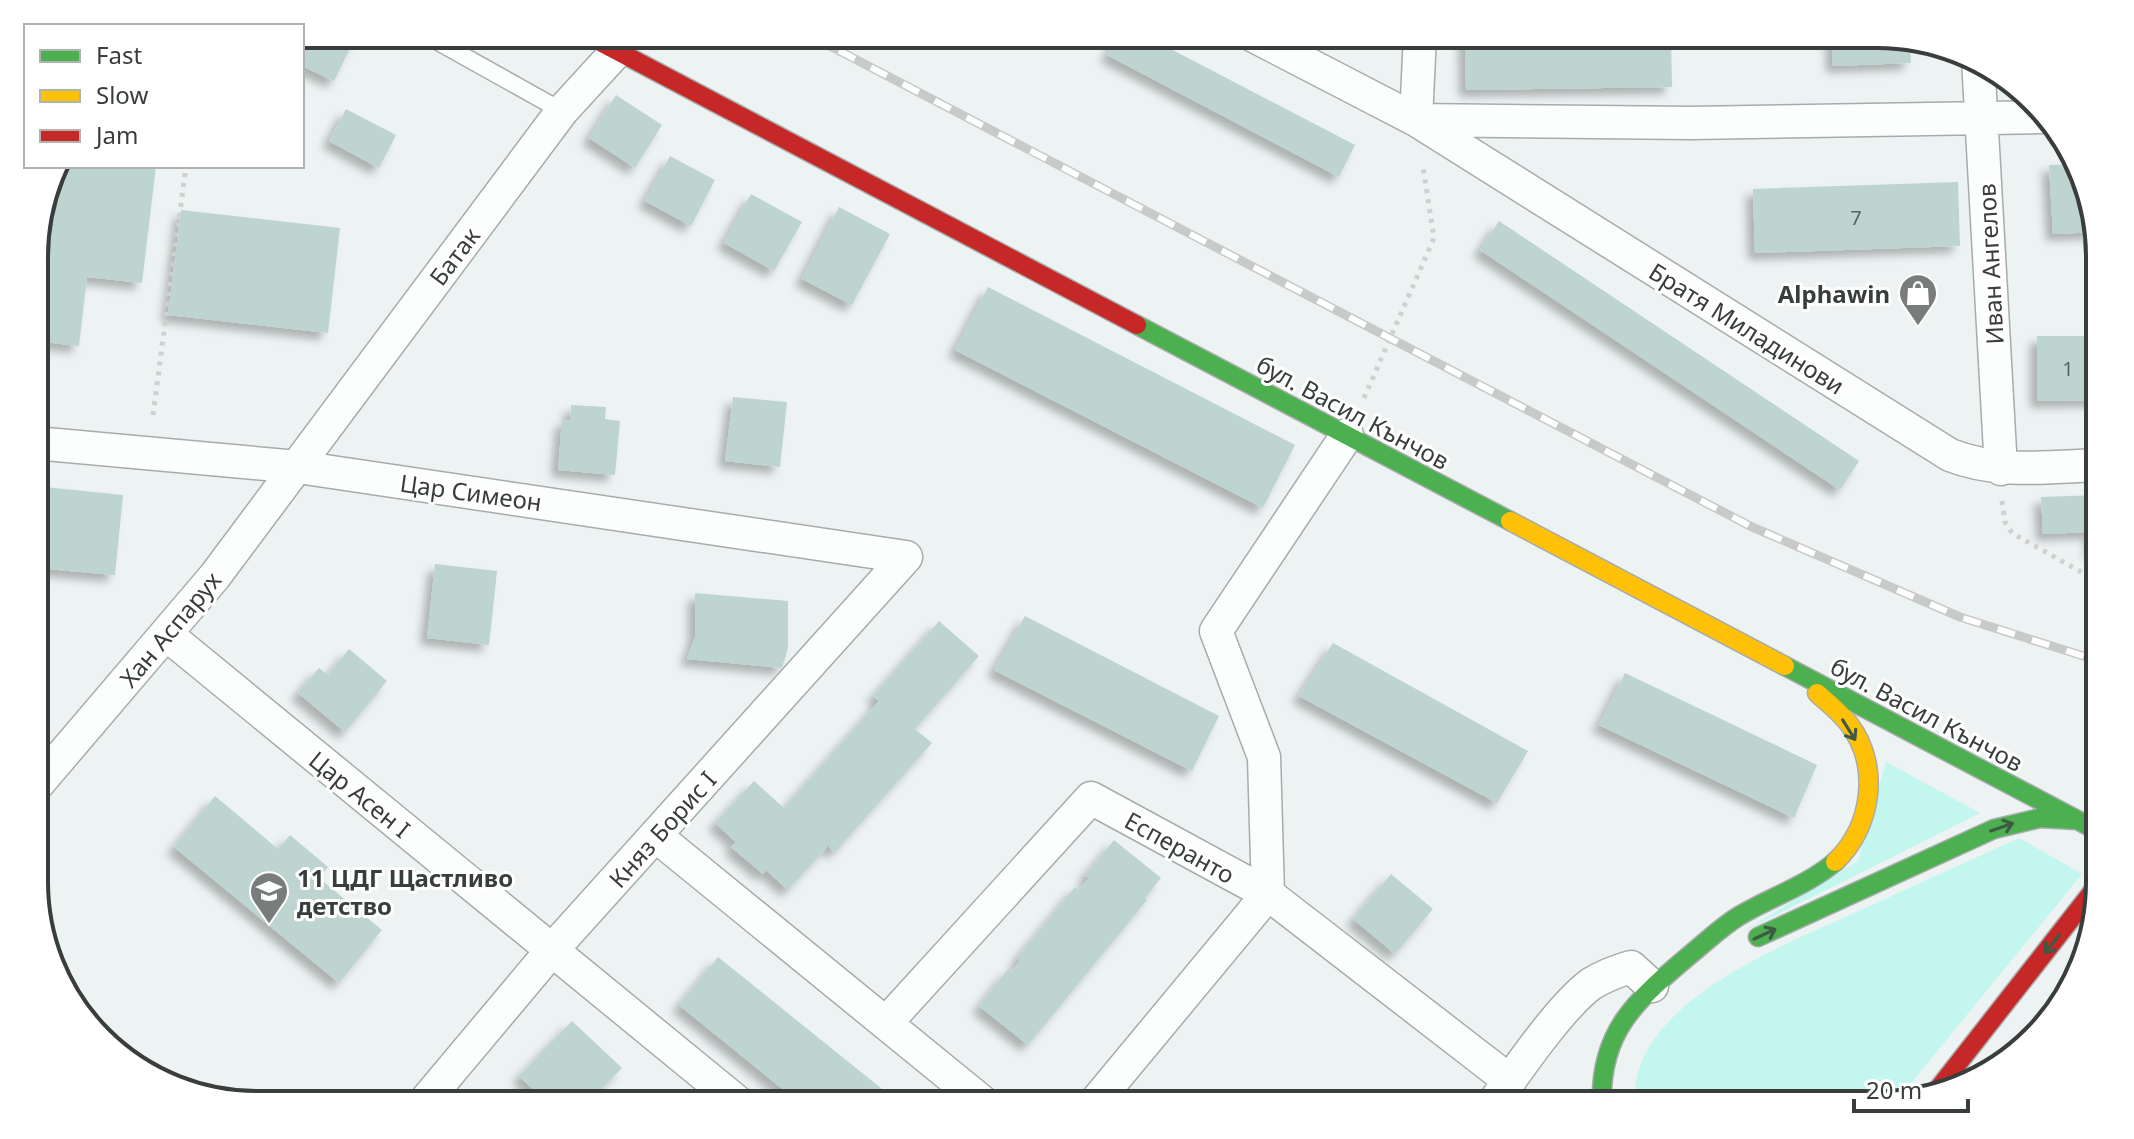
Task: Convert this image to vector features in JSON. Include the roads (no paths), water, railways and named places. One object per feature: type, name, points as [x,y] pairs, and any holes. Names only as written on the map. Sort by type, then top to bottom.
[{"type":"main road","name":"бул. Васил Кънчов","points":[[611,48],[2086,825]]},
{"type":"main road","points":[[1602,1091],[1608,1049],[1628,1013],[1660,980],[1726,924],[1834,864],[1850,848],[1861,830],[1869,808],[1869,779],[1851,727],[1797,673]]},
{"type":"main road","points":[[1660,980],[1994,829],[2040,818],[2079,821]]},
{"type":"main road","points":[[1946,1079],[2085,901]]},
{"type":"street","name":"Братя Миладинови","points":[[1277,48],[1416,120],[1950,455],[1974,465],[2001,469],[2086,466]]},
{"type":"street","points":[[1416,120],[1419,48]]},
{"type":"street","name":"Батак","points":[[298,467],[562,111],[617,51]]},
{"type":"street","name":"Иван Ангелов","points":[[1979,75],[2001,469]]},
{"type":"street","name":"Братя Миладинови","points":[[1416,120],[1706,123],[2033,118]]},
{"type":"street","points":[[1105,1091],[1268,894],[1264,757],[1216,631],[1347,435]]},
{"type":"street","name":"Цар Симеон","points":[[48,444],[298,467],[906,557]]},
{"type":"street","name":"Хан Аспарух","points":[[48,772],[215,576],[298,467]]},
{"type":"street","name":"Княз Борис I","points":[[434,1091],[552,950],[906,557]]},
{"type":"street","name":"Цар Асен I","points":[[166,634],[724,1091]]},
{"type":"street","name":"Есперанто","points":[[886,1023],[1091,798],[1268,894],[1499,1091]]},
{"type":"street","points":[[656,836],[969,1091]]},
{"type":"street","points":[[1503,1091],[1562,1013],[1590,985],[1613,972],[1631,967],[1660,980]]},
{"type":"lane","points":[[449,48],[562,111]]},
{"type":"railway","points":[[834,48],[1750,526],[1960,617],[2086,657]]},
{"type":"place","name":"Alphawin","points":[[1918,327]]},
{"type":"place","name":"11 ЦДГ Щастливо детство","points":[[269,925]]}]
